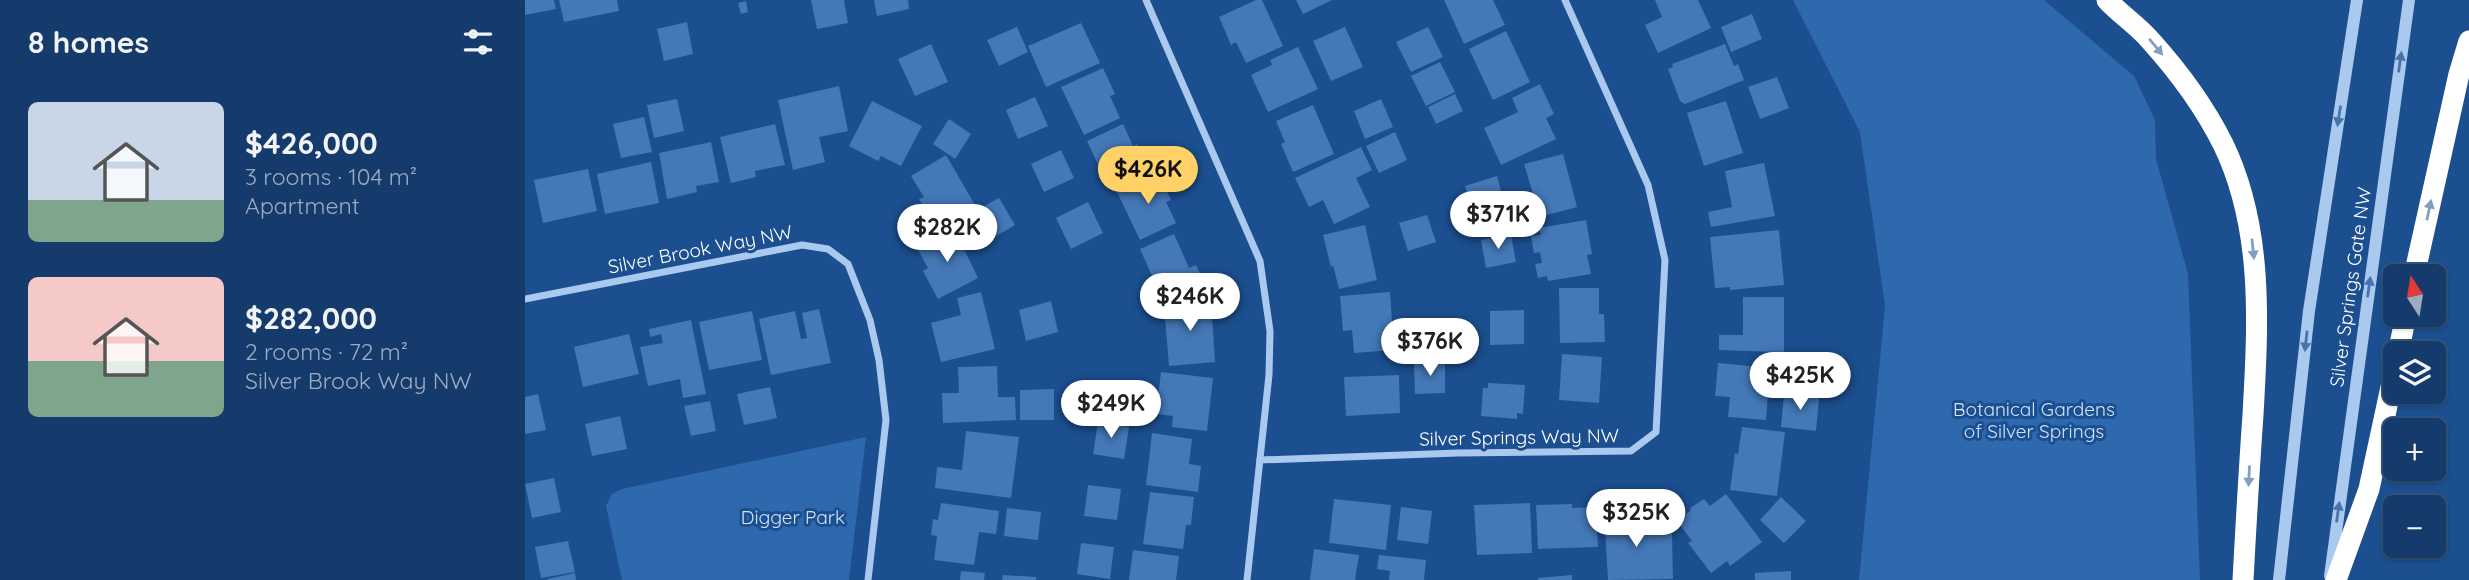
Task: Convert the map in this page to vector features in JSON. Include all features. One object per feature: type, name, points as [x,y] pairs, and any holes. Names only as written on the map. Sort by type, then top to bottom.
[{"type":"highway","points":[[2107,0],[2148,38],[2180,75],[2197,100],[2223,145],[2238,184],[2253,244],[2257,332],[2243,580]]},
{"type":"highway","points":[[2417,264],[2456,85],[2469,41]]},
{"type":"highway","points":[[2336,580],[2369,489],[2387,404]]},
{"type":"street","points":[[1146,0],[1260,261],[1270,331],[1269,375],[1247,580]]},
{"type":"street","name":"Silver Springs Way NW","points":[[1260,460],[1458,453],[1632,451],[1656,432],[1665,260],[1648,185],[1565,0]]},
{"type":"street","name":"Silver Springs Gate NW","points":[[2279,580],[2309,311],[2357,0]]},
{"type":"street","name":"Silver Springs Gate NW","points":[[2329,580],[2409,0]]},
{"type":"street","name":"Silver Brook Way NW","points":[[525,299],[802,244],[828,249],[849,264],[870,320],[879,360],[886,420],[868,580]]},
{"type":"green space","name":"Botanical Gardens of Silver Springs","points":[[1793,0],[2044,0],[2134,76],[2155,120],[2156,159],[2188,274],[2200,580],[1859,580],[1885,306],[1860,132]]},
{"type":"green space","name":"Digger Park","points":[[866,437],[849,580],[622,580],[606,506],[612,494],[622,489]]},
{"type":"building","points":[[525,0],[554,0],[556,9],[525,15]]},
{"type":"building","points":[[559,0],[617,0],[619,11],[564,22]]},
{"type":"building","points":[[811,0],[844,0],[848,23],[817,29]]},
{"type":"building","points":[[874,0],[908,0],[909,9],[877,16]]},
{"type":"building","points":[[1256,0],[1262,0],[1283,46],[1246,63],[1236,42],[1231,45],[1219,17]]},
{"type":"building","points":[[1296,0],[1332,0],[1303,14]]},
{"type":"building","points":[[1444,0],[1493,0],[1505,25],[1464,44]]},
{"type":"building","points":[[1655,0],[1698,0],[1711,28],[1658,53],[1645,25],[1662,17]]},
{"type":"building","points":[[746,1],[748,12],[741,14],[738,3]]},
{"type":"building","points":[[1752,14],[1762,39],[1731,52],[1721,27]]},
{"type":"building","points":[[687,22],[693,54],[664,61],[657,29]]},
{"type":"building","points":[[1081,23],[1100,63],[1046,87],[1028,46]]},
{"type":"building","points":[[1017,27],[1028,52],[999,66],[987,40]]},
{"type":"building","points":[[1345,27],[1363,67],[1331,81],[1313,41]]},
{"type":"building","points":[[1428,27],[1443,57],[1411,72],[1396,42]]},
{"type":"building","points":[[1506,31],[1530,82],[1493,100],[1469,49]]},
{"type":"building","points":[[931,44],[948,82],[915,96],[898,59]]},
{"type":"building","points":[[1725,44],[1734,66],[1738,64],[1744,80],[1685,104],[1680,101],[1668,69],[1673,67],[1672,64]]},
{"type":"building","points":[[1298,47],[1318,89],[1268,112],[1251,75],[1272,65],[1270,60]]},
{"type":"building","points":[[1440,62],[1455,92],[1426,106],[1411,76]]},
{"type":"building","points":[[1103,68],[1115,94],[1110,96],[1120,118],[1084,135],[1061,87]]},
{"type":"building","points":[[1777,77],[1789,108],[1760,119],[1748,87]]},
{"type":"building","points":[[1540,84],[1554,114],[1546,118],[1556,139],[1501,165],[1484,128],[1518,112],[1512,98]]},
{"type":"building","points":[[839,86],[848,131],[819,137],[825,162],[793,170],[778,100]]},
{"type":"building","points":[[1455,94],[1463,111],[1436,124],[1428,107]]},
{"type":"building","points":[[1035,97],[1048,126],[1018,139],[1006,110]]},
{"type":"building","points":[[677,99],[684,131],[654,138],[647,105]]},
{"type":"building","points":[[1381,99],[1393,127],[1365,139],[1354,111]]},
{"type":"building","points":[[872,101],[922,126],[901,166],[881,156],[878,161],[849,146]]},
{"type":"building","points":[[1726,101],[1743,153],[1704,166],[1687,113]]},
{"type":"building","points":[[1313,105],[1334,154],[1293,172],[1281,144],[1285,142],[1276,121]]},
{"type":"building","points":[[644,117],[652,152],[621,158],[613,124]]},
{"type":"building","points":[[949,119],[971,134],[955,159],[933,144]]},
{"type":"building","points":[[775,124],[785,165],[755,171],[756,177],[731,183],[720,137]]},
{"type":"building","points":[[1123,124],[1133,146],[1137,144],[1149,170],[1109,188],[1087,141]]},
{"type":"building","points":[[1395,132],[1407,160],[1379,173],[1366,146]]},
{"type":"building","points":[[711,142],[719,182],[696,186],[697,192],[667,199],[659,153]]},
{"type":"building","points":[[1361,147],[1372,170],[1356,178],[1370,207],[1334,224],[1323,200],[1309,207],[1295,178]]},
{"type":"building","points":[[1061,150],[1074,178],[1044,192],[1031,164]]},
{"type":"building","points":[[1563,154],[1577,207],[1528,220],[1522,200],[1534,197],[1524,164]]},
{"type":"building","points":[[946,155],[975,205],[941,225],[932,210],[927,212],[919,199],[924,197],[911,176]]},
{"type":"building","points":[[651,162],[659,203],[605,214],[597,174]]},
{"type":"building","points":[[1764,163],[1775,216],[1711,227],[1708,212],[1732,207],[1725,171]]},
{"type":"building","points":[[588,169],[597,211],[543,223],[534,180]]},
{"type":"building","points":[[1158,173],[1171,200],[1166,202],[1176,223],[1140,240],[1117,192]]},
{"type":"building","points":[[1497,176],[1506,209],[1474,218],[1465,186]]},
{"type":"building","points":[[999,198],[1015,225],[986,242],[970,214]]},
{"type":"building","points":[[1088,202],[1103,233],[1071,249],[1056,218]]},
{"type":"building","points":[[1427,215],[1436,242],[1408,251],[1399,223]]},
{"type":"building","points":[[1586,220],[1592,254],[1587,255],[1591,274],[1548,281],[1547,276],[1538,278],[1535,264],[1542,263],[1540,252],[1534,253],[1531,236],[1541,235],[1539,228]]},
{"type":"building","points":[[1365,225],[1377,280],[1339,289],[1323,235]]},
{"type":"building","points":[[954,229],[978,278],[938,299],[923,271],[928,268],[917,248]]},
{"type":"building","points":[[1779,230],[1784,285],[1730,290],[1730,287],[1715,288],[1710,237]]},
{"type":"building","points":[[1174,234],[1189,268],[1196,265],[1205,284],[1175,297],[1169,282],[1157,287],[1140,249]]},
{"type":"building","points":[[1511,235],[1516,262],[1486,268],[1481,240]]},
{"type":"building","points":[[1559,288],[1599,288],[1599,314],[1604,314],[1605,342],[1560,343]]},
{"type":"building","points":[[981,292],[995,349],[941,362],[931,323],[961,315],[957,298]]},
{"type":"building","points":[[1390,292],[1394,350],[1354,353],[1352,330],[1343,331],[1340,296]]},
{"type":"building","points":[[1743,297],[1784,297],[1784,352],[1719,350],[1719,335],[1743,335]]},
{"type":"building","points":[[1051,301],[1058,332],[1026,341],[1019,310]]},
{"type":"building","points":[[1211,301],[1215,362],[1169,366],[1164,305]]},
{"type":"building","points":[[819,309],[831,363],[771,375],[759,319],[795,311],[801,339],[807,338],[802,313]]},
{"type":"building","points":[[1524,310],[1524,344],[1490,345],[1490,311]]},
{"type":"building","points":[[752,311],[762,360],[709,370],[699,322]]},
{"type":"building","points":[[691,320],[706,394],[683,398],[680,379],[648,386],[640,347],[663,343],[661,334],[650,337],[649,329]]},
{"type":"building","points":[[1444,325],[1446,354],[1419,357],[1416,328]]},
{"type":"building","points":[[629,334],[639,374],[583,387],[574,347]]},
{"type":"building","points":[[1562,354],[1602,357],[1599,403],[1559,400]]},
{"type":"building","points":[[1445,363],[1445,393],[1415,394],[1414,364]]},
{"type":"building","points":[[1718,363],[1770,368],[1766,420],[1728,417],[1730,397],[1715,396]]},
{"type":"building","points":[[997,366],[998,397],[1015,397],[1016,420],[943,423],[942,393],[959,393],[958,367]]},
{"type":"building","points":[[1161,372],[1213,378],[1207,431],[1172,427],[1173,416],[1156,414]]},
{"type":"building","points":[[1399,375],[1400,413],[1346,416],[1344,377]]},
{"type":"building","points":[[1488,383],[1525,385],[1523,414],[1517,413],[1517,419],[1481,416],[1483,388],[1488,388]]},
{"type":"building","points":[[770,387],[777,418],[744,425],[737,394]]},
{"type":"building","points":[[1054,389],[1054,420],[1020,420],[1020,390]]},
{"type":"building","points":[[538,394],[546,430],[525,434],[525,397]]},
{"type":"building","points":[[1784,394],[1819,398],[1816,431],[1781,427]]},
{"type":"building","points":[[710,401],[716,431],[691,436],[684,406]]},
{"type":"building","points":[[620,416],[627,449],[592,456],[585,424]]},
{"type":"building","points":[[1098,422],[1129,427],[1124,459],[1093,454]]},
{"type":"building","points":[[1742,427],[1785,432],[1777,496],[1730,490]]},
{"type":"building","points":[[966,431],[1019,437],[1011,498],[935,488],[937,467],[962,470]]},
{"type":"building","points":[[1152,433],[1192,439],[1189,464],[1201,466],[1198,492],[1146,485]]},
{"type":"building","points":[[554,478],[561,512],[532,518],[525,484]]},
{"type":"building","points":[[1088,485],[1121,489],[1117,520],[1084,516]]},
{"type":"building","points":[[1150,492],[1194,497],[1191,525],[1186,525],[1183,549],[1143,544]]},
{"type":"building","points":[[1726,494],[1762,542],[1730,566],[1727,561],[1711,573],[1688,543],[1692,541],[1677,521],[1704,499],[1710,506]]},
{"type":"building","points":[[1781,497],[1806,521],[1784,543],[1760,520]]},
{"type":"building","points":[[1334,499],[1391,505],[1386,550],[1329,543]]},
{"type":"building","points":[[941,503],[999,511],[996,534],[979,532],[974,565],[934,560],[937,536],[931,535],[933,519],[938,520]]},
{"type":"building","points":[[1530,503],[1532,553],[1477,555],[1474,505]]},
{"type":"building","points":[[1572,504],[1572,508],[1596,507],[1598,547],[1538,549],[1536,505]]},
{"type":"building","points":[[1401,507],[1432,511],[1428,544],[1397,540]]},
{"type":"building","points":[[1007,508],[1041,512],[1038,540],[1004,536]]},
{"type":"building","points":[[1636,509],[1637,531],[1656,530],[1656,535],[1672,534],[1673,579],[1608,580],[1604,510]]},
{"type":"building","points":[[568,541],[575,572],[541,578],[535,547]]},
{"type":"building","points":[[1081,543],[1114,547],[1110,579],[1077,574]]},
{"type":"building","points":[[1314,549],[1359,555],[1355,580],[1310,580]]},
{"type":"building","points":[[1133,550],[1179,556],[1176,580],[1129,580]]},
{"type":"building","points":[[1379,555],[1426,560],[1424,580],[1389,580],[1390,571],[1377,569]]},
{"type":"building","points":[[961,571],[985,573],[984,580],[960,580]]},
{"type":"building","points":[[1791,571],[1791,580],[1755,580],[1755,573]]},
{"type":"building","points":[[575,573],[576,580],[547,580],[547,579]]},
{"type":"building","points":[[1003,575],[1036,577],[1036,580],[1002,580]]},
{"type":"building","points":[[1572,575],[1572,580],[1538,580],[1538,578]]}]
